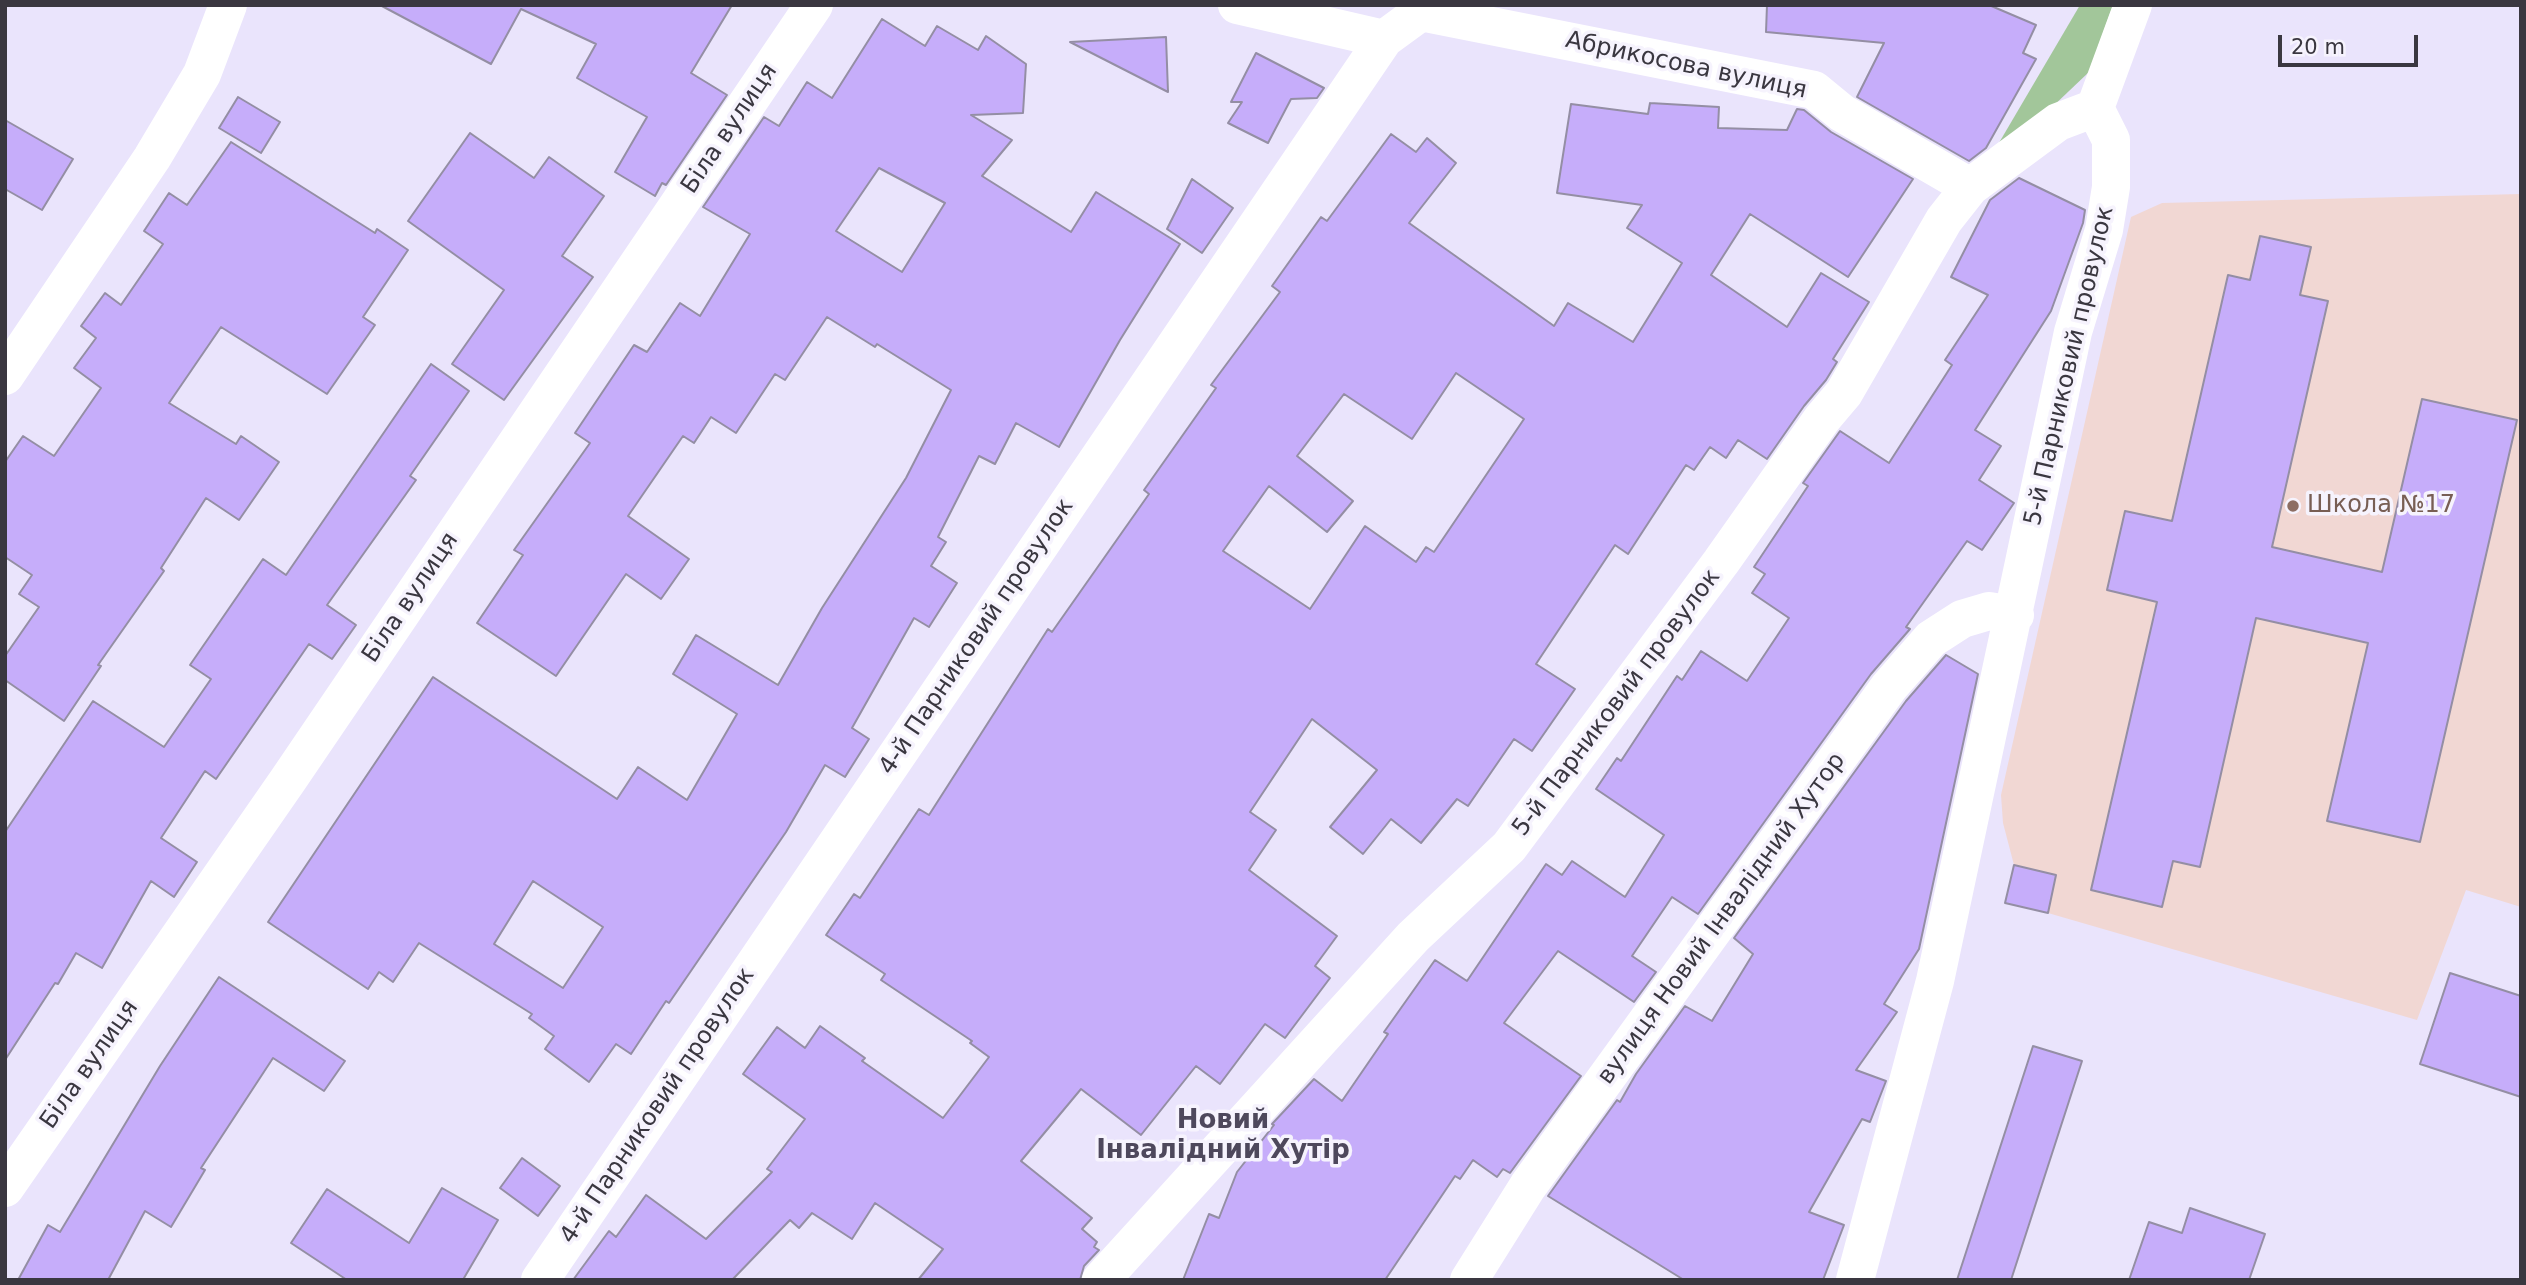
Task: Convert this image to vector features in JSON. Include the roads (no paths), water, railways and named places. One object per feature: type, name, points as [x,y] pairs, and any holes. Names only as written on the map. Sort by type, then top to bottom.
[{"type":"street","points":[[5,376],[152,158],[202,74],[228,5]]},
{"type":"street","name":"Біла вулиця","points":[[5,1188],[288,779],[814,5]]},
{"type":"street","points":[[1237,5],[1384,38]]},
{"type":"street","points":[[2095,108],[2133,5]]},
{"type":"street","name":"4-й Парниковий провулок","points":[[540,1280],[1384,38],[1423,9]]},
{"type":"street","name":"Абрикосова вулиця","points":[[1423,9],[1814,90],[1842,113],[1970,187]]},
{"type":"street","name":"5-й Парниковий провулок","points":[[1101,1280],[1413,937],[1509,848],[1843,393],[1944,219],[1970,187],[2058,122],[2095,108],[2111,140],[2112,187],[2104,230],[2073,332],[2015,615],[1935,981],[1855,1280]]},
{"type":"street","name":"вулиця Новий Інвалідний Хутор","points":[[1469,1280],[1528,1186],[1889,687],[1931,639],[1962,619],[1989,611],[2015,615]]},
{"type":"place","name":"Школа №17","points":[[2293,506]]},
{"type":"district","name":"Новий Інвалідний Хутір","points":[[1223,1136]]}]
